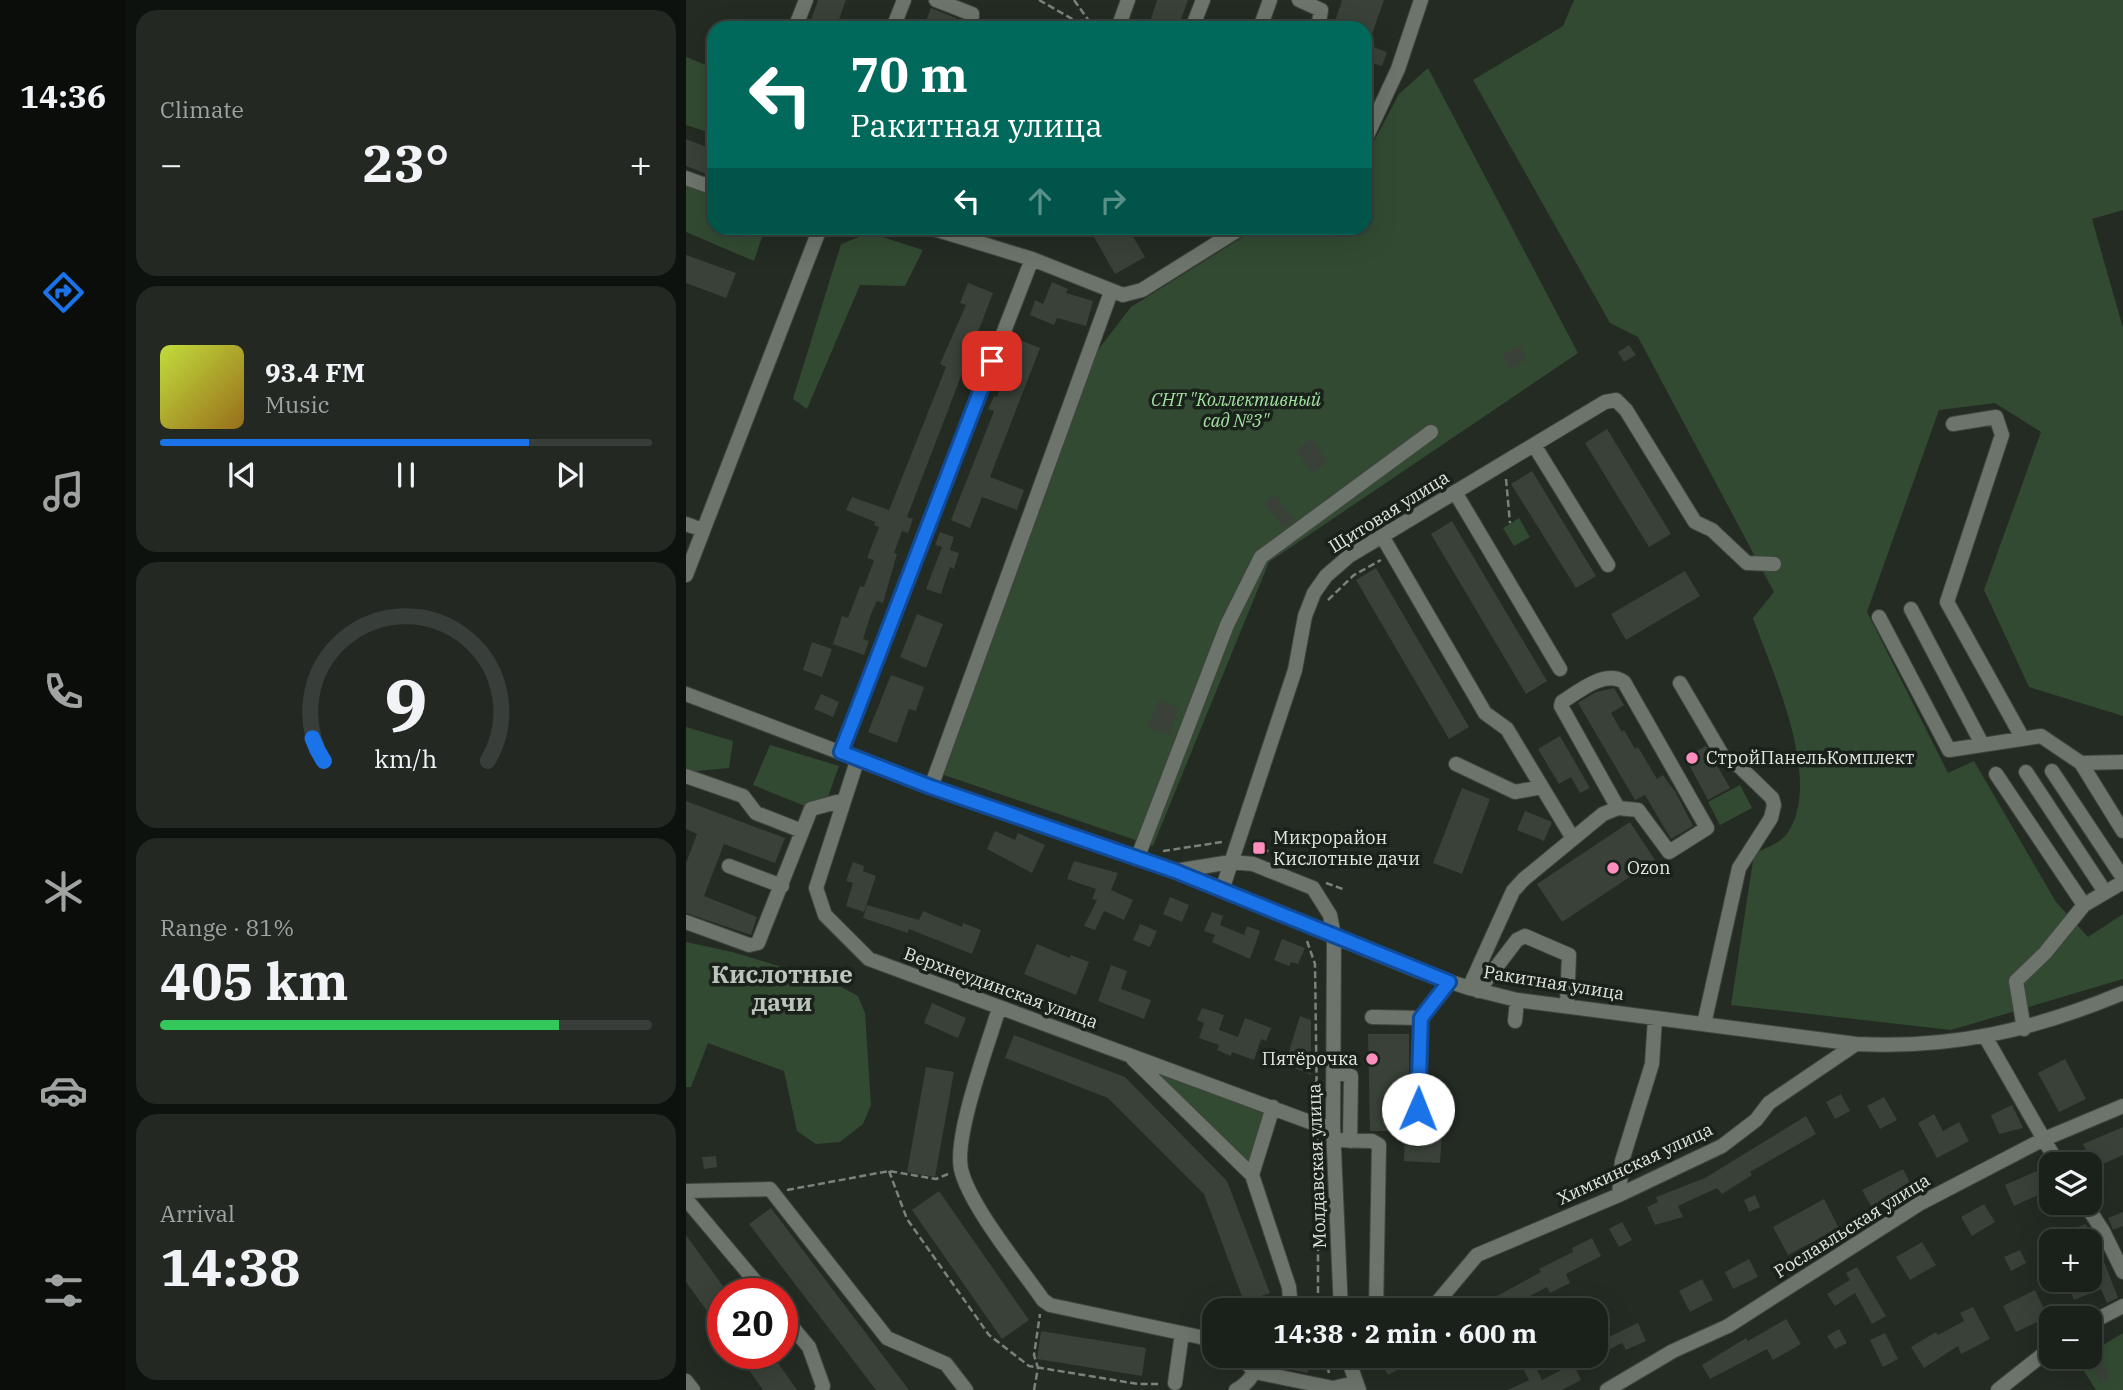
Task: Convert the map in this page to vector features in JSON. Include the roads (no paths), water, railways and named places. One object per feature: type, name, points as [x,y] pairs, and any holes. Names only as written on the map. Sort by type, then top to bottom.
[{"type":"street","points":[[798,21],[806,0]]},
{"type":"street","points":[[896,21],[904,0]]},
{"type":"street","points":[[936,0],[972,14],[972,21]]},
{"type":"street","points":[[1120,21],[1128,0]]},
{"type":"street","points":[[1195,21],[1203,0]]},
{"type":"street","points":[[1262,21],[1270,0]]},
{"type":"street","points":[[1299,0],[1321,10],[1319,21]]},
{"type":"street","points":[[1372,125],[1398,69],[1421,0]]},
{"type":"street","points":[[686,178],[707,186]]},
{"type":"street","points":[[686,575],[817,235]]},
{"type":"street","points":[[954,235],[1031,259],[1111,292],[1132,295],[1230,235]]},
{"type":"street","points":[[841,752],[1031,259]]},
{"type":"street","points":[[931,787],[1111,292]]},
{"type":"street","name":"Щитовая улица","points":[[1222,890],[1231,862],[1246,843],[1295,670],[1305,616],[1314,593],[1326,576],[1349,556],[1605,402],[1616,400],[1626,410],[1695,523],[1712,530],[1747,563],[1774,564]]},
{"type":"street","points":[[1953,424],[1996,417],[2002,435],[1947,602],[2023,738]]},
{"type":"street","points":[[1138,854],[1227,625],[1261,557],[1431,432]]},
{"type":"street","points":[[1534,445],[1608,565]]},
{"type":"street","points":[[1455,492],[1560,668]]},
{"type":"street","points":[[686,524],[703,530]]},
{"type":"street","points":[[1382,536],[1485,713],[1507,729],[1572,837]]},
{"type":"street","points":[[1911,610],[1983,744]]},
{"type":"street","points":[[1879,617],[1949,750],[2041,736],[2081,763],[2123,831]]},
{"type":"street","points":[[1473,989],[1513,891],[1572,837],[1603,814],[1618,808],[1638,810],[1669,852],[1707,828],[1625,682],[1618,679],[1599,680],[1562,702],[1561,706],[1618,808]]},
{"type":"street","points":[[1680,683],[1724,758],[1740,767],[1772,798],[1774,804],[1771,818],[1739,868],[1704,1024]]},
{"type":"street","name":"Ракитная улица","points":[[686,694],[931,787],[1138,854],[1449,982],[1517,1000],[1856,1044],[1892,1046],[1986,1038],[2063,1018],[2123,993]]},
{"type":"street","name":"Верхнеудинская улица","points":[[858,758],[816,888],[825,915],[869,959],[1273,1107],[1350,1141],[1376,1142],[1380,1151],[1376,1298]]},
{"type":"street","points":[[2081,763],[2123,762]]},
{"type":"street","points":[[1456,764],[1515,792],[1542,787]]},
{"type":"street","points":[[2024,1029],[2016,982],[2045,953],[2084,905],[2123,880],[2052,771]]},
{"type":"street","points":[[2026,772],[2105,892]]},
{"type":"street","points":[[1996,774],[2084,905]]},
{"type":"street","points":[[686,776],[743,796],[756,813],[802,831]]},
{"type":"street","points":[[686,922],[754,946],[762,939],[802,831],[815,805],[844,800]]},
{"type":"street","points":[[1175,871],[1231,862]]},
{"type":"street","name":"Молдавская улица","points":[[1231,862],[1253,864],[1313,888],[1330,915],[1334,936],[1334,1134],[1340,1298]]},
{"type":"street","points":[[729,866],[782,886]]},
{"type":"street","points":[[1473,989],[1517,940],[1525,936],[1568,953],[1567,1006]]},
{"type":"street","points":[[1418,1109],[1421,1018],[1449,982]]},
{"type":"street","points":[[1515,1021],[1517,1000]]},
{"type":"street","points":[[999,1008],[961,1141],[961,1169],[975,1200],[1042,1300],[1062,1310],[1202,1339]]},
{"type":"street","points":[[1372,1017],[1421,1018]]},
{"type":"street","points":[[1619,1195],[1622,1161],[1652,1064],[1655,1018]]},
{"type":"street","points":[[1986,1038],[2050,1152]]},
{"type":"street","name":"Химкинская улица","points":[[1441,1298],[1477,1255],[1619,1195],[1721,1146],[1756,1120],[1769,1103],[1856,1044]]},
{"type":"street","points":[[1129,1055],[1252,1175],[1289,1287],[1290,1298]]},
{"type":"street","points":[[1334,1072],[1351,1076],[1350,1141]]},
{"type":"street","name":"Рославльская улица","points":[[1607,1390],[1673,1352],[1728,1326],[1919,1204],[2042,1140],[2123,1106]]},
{"type":"street","points":[[1252,1175],[1273,1107]]},
{"type":"street","points":[[686,1191],[770,1189],[887,1338],[946,1364],[967,1390]]},
{"type":"street","points":[[686,1199],[752,1278]]},
{"type":"street","points":[[2093,1215],[2123,1272]]},
{"type":"street","points":[[2102,1317],[2123,1306]]},
{"type":"street","points":[[1175,1384],[1182,1333]]},
{"type":"street","points":[[798,1334],[809,1347],[822,1390]]},
{"type":"street","points":[[1998,1390],[2039,1358]]},
{"type":"street","points":[[1251,1368],[1255,1372],[1333,1388],[1357,1387],[1351,1368]]},
{"type":"street","points":[[1236,1390],[1244,1386],[1257,1368]]},
{"type":"street","points":[[686,1381],[693,1390]]},
{"type":"place","name":"СтройПанельКомплект","points":[[1692,758]]},
{"type":"place","name":"Микрорайон Кислотные дачи","points":[[1259,848]]},
{"type":"place","name":"Ozon","points":[[1613,868]]},
{"type":"place","name":"Пятёрочка","points":[[1372,1059]]},
{"type":"district","name":"Кислотные дачи","points":[[782,989]]},
{"type":"park label","name":"СНТ \"Коллективный сад №3\"","points":[[1236,410]]}]
